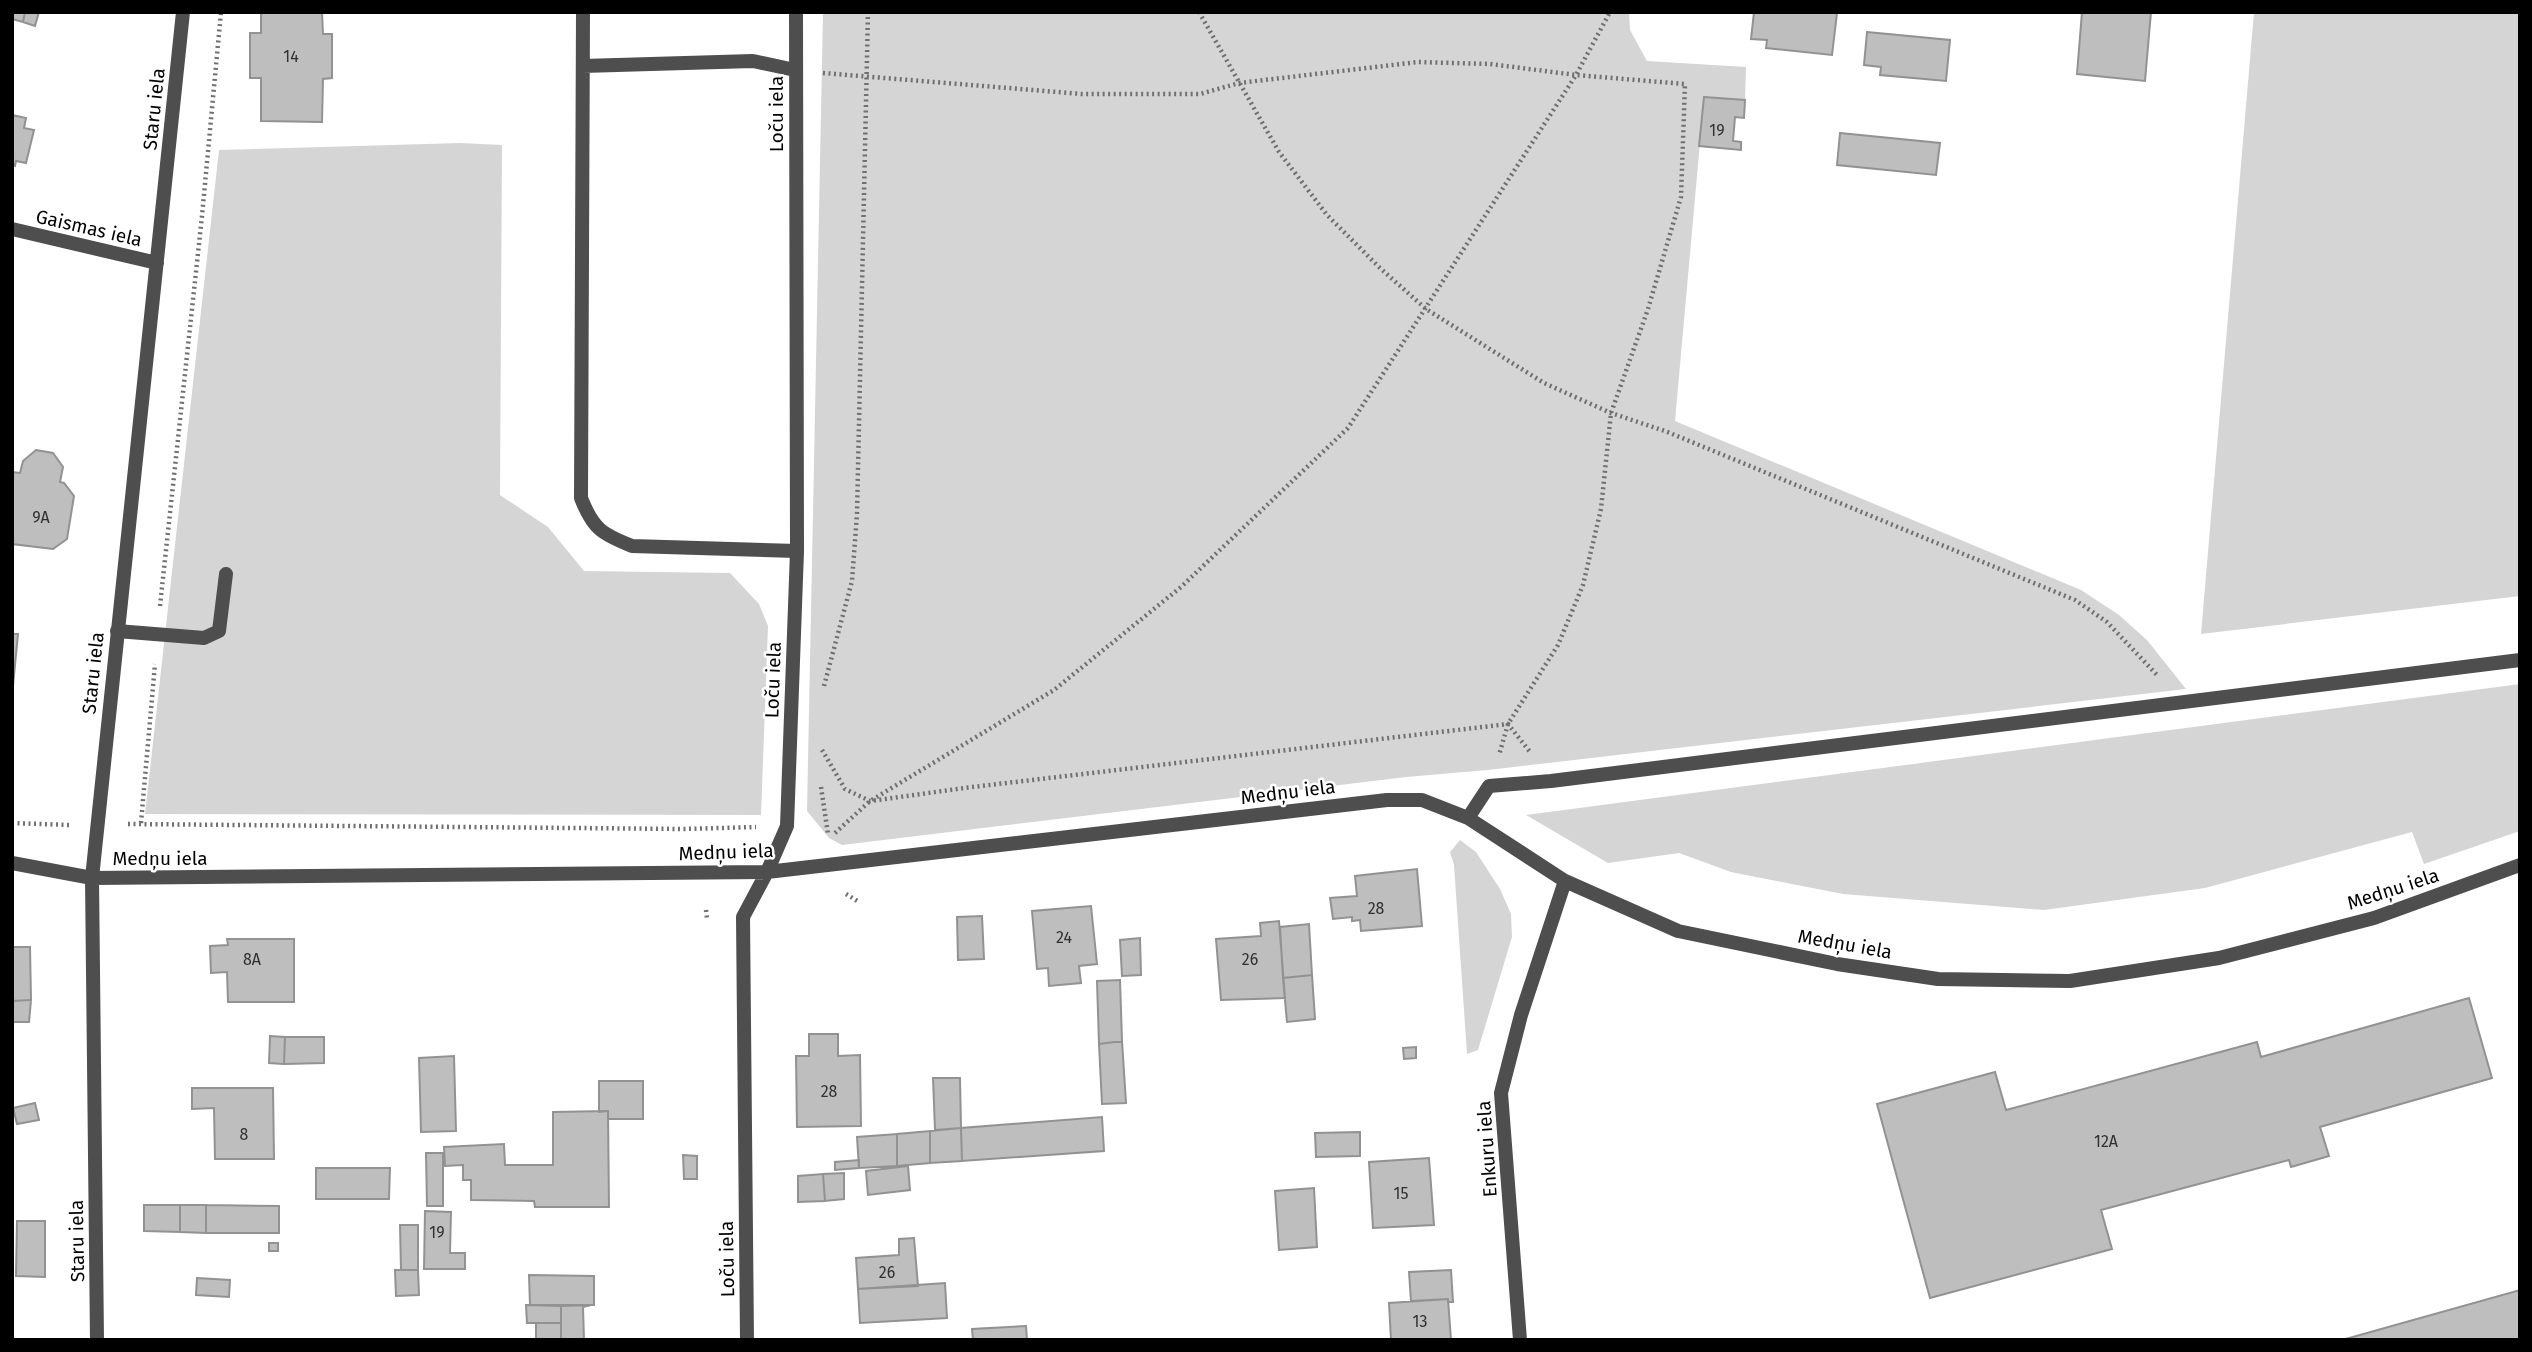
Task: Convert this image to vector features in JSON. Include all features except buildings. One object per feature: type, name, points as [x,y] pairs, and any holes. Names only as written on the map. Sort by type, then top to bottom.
[{"type":"street","name":"Staru iela","points":[[97,1340],[92,878],[183,12]]},
{"type":"street","points":[[583,12],[581,498],[589,519],[608,537],[632,546],[797,551]]},
{"type":"street","name":"Loču iela","points":[[747,1340],[743,917],[767,872],[787,825],[797,551],[796,12]]},
{"type":"street","points":[[583,66],[753,61],[795,70]]},
{"type":"street","name":"Gaismas iela","points":[[12,229],[157,263]]},
{"type":"street","points":[[117,631],[204,638],[219,631],[226,574]]},
{"type":"street","points":[[1468,818],[1489,786],[2520,660]]},
{"type":"street","name":"Medņu iela","points":[[12,863],[92,878],[767,872],[1387,800],[1422,800],[1468,818],[1565,880],[1678,931],[1838,964],[1938,979],[2070,981],[2220,958],[2374,918],[2520,865]]},
{"type":"street","name":"Enkuru iela","points":[[1520,1340],[1502,1093],[1521,1015],[1565,880]]},
{"type":"path","points":[[221,12],[157,635],[141,823],[670,829],[764,827]]},
{"type":"path","points":[[822,694],[852,581],[857,514],[868,12]]},
{"type":"path","points":[[1199,12],[1279,152],[1328,215],[1380,268],[1426,309],[1544,383],[1611,413],[1665,431],[2075,600],[2107,622],[2182,703]]},
{"type":"path","points":[[821,785],[829,838],[870,801],[1054,690],[1181,587],[1349,428],[1576,75],[1610,12]]},
{"type":"path","points":[[795,70],[1082,94],[1200,94],[1238,83],[1418,62],[1490,64],[1576,75],[1685,84],[1681,197],[1648,309],[1611,413],[1601,509],[1583,584],[1558,645],[1508,724],[1489,786]]},
{"type":"path","points":[[817,758],[816,743],[845,789],[870,801],[1508,724]]},
{"type":"path","points":[[1508,724],[1551,780]]},
{"type":"path","points":[[706,910],[707,918]]},
{"type":"shaded area","points":[[823,12],[1629,12],[1630,30],[1647,61],[1746,67],[1745,100],[1704,98],[1675,421],[2081,590],[2119,615],[2147,640],[2186,689],[1488,770],[1406,777],[842,845],[829,838],[807,811]]},
{"type":"shaded area","points":[[2254,12],[2520,12],[2520,596],[2201,634]]},
{"type":"shaded area","points":[[460,143],[502,145],[500,495],[548,527],[584,571],[730,573],[759,604],[768,626],[761,815],[145,814],[219,150]]},
{"type":"shaded area","points":[[2520,684],[2520,831],[2424,864],[2412,832],[2205,888],[2044,910],[1843,894],[1731,872],[1679,853],[1608,863],[1526,815]]},
{"type":"shaded area","points":[[1460,840],[1476,852],[1500,889],[1511,914],[1512,937],[1478,1050],[1467,1054],[1454,865],[1450,852]]}]
